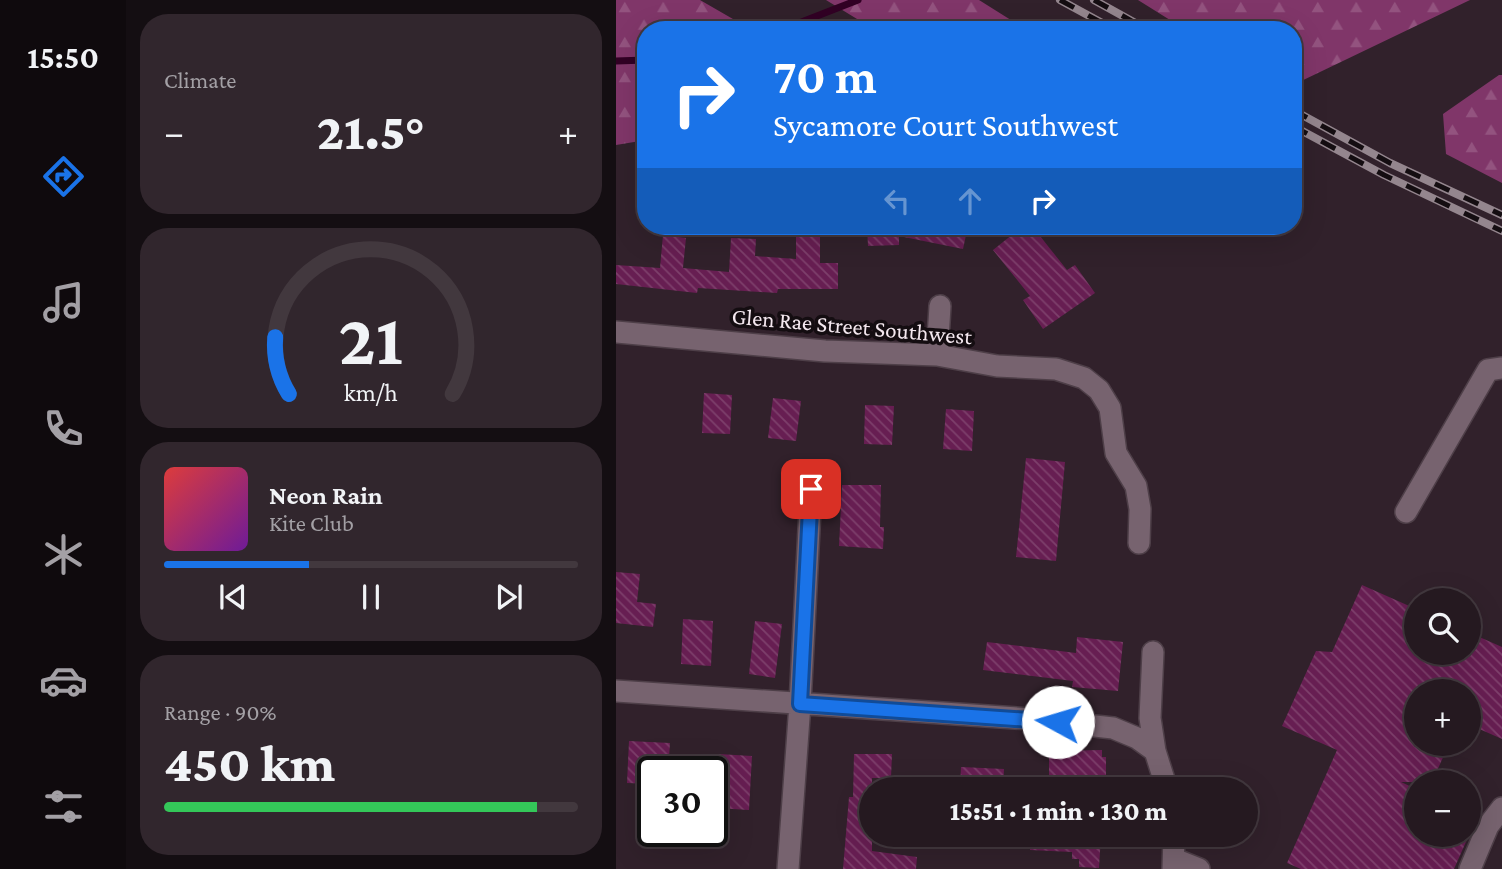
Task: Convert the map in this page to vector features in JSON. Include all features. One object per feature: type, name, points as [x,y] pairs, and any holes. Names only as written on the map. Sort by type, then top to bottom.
[{"type":"street","points":[[937,355],[940,306]]},
{"type":"street","name":"Glen Rae Street Southwest","points":[[616,332],[825,351],[937,355],[997,366],[1056,369],[1084,378],[1099,390],[1110,408],[1116,453],[1136,486],[1140,509],[1139,543]]},
{"type":"street","points":[[1406,512],[1488,370],[1502,368]]},
{"type":"street","points":[[788,869],[811,489]]},
{"type":"street","points":[[1153,652],[1150,718],[1164,777]]},
{"type":"street","points":[[616,691],[1031,719],[1113,728],[1137,738],[1156,751]]},
{"type":"street","points":[[1470,869],[1488,827],[1502,808]]},
{"type":"street","points":[[1173,864],[1199,869]]},
{"type":"green space","points":[[616,0],[700,0],[736,21],[637,21],[637,142],[616,145]]},
{"type":"green space","points":[[826,0],[979,0],[1013,21],[860,21]]},
{"type":"green space","points":[[1138,0],[1470,0],[1302,81],[1302,21],[1172,21]]},
{"type":"green space","points":[[1502,75],[1502,183],[1446,154],[1443,114]]},
{"type":"building","points":[[663,235],[686,238],[683,268],[729,272],[731,238],[756,239],[755,256],[796,259],[796,236],[820,236],[820,263],[838,263],[838,289],[778,289],[777,293],[698,288],[697,293],[616,284],[616,265],[660,268]]},
{"type":"building","points":[[867,235],[966,235],[963,249],[899,236],[899,245],[868,246]]},
{"type":"building","points":[[1012,235],[1039,235],[1067,270],[1075,265],[1095,293],[1043,329],[1023,300],[1030,296],[993,250]]},
{"type":"building","points":[[704,393],[732,395],[730,434],[702,433]]},
{"type":"building","points":[[773,398],[801,401],[796,441],[768,438]]},
{"type":"building","points":[[865,405],[894,406],[892,445],[864,444]]},
{"type":"building","points":[[946,409],[974,411],[972,451],[943,449]]},
{"type":"building","points":[[1026,458],[1065,462],[1056,561],[1016,557]]},
{"type":"building","points":[[842,485],[881,485],[880,527],[884,527],[883,549],[839,546]]},
{"type":"building","points":[[616,572],[640,574],[637,602],[656,604],[653,627],[616,623]]},
{"type":"building","points":[[1362,585],[1404,604],[1404,665],[1481,665],[1481,638],[1502,647],[1502,739],[1481,730],[1481,679],[1404,679],[1404,756],[1444,756],[1437,770],[1404,770],[1404,782],[1401,782],[1404,783],[1404,847],[1464,847],[1454,869],[1301,869],[1287,863],[1337,750],[1282,726],[1316,651],[1332,652]]},
{"type":"building","points":[[683,619],[713,621],[711,666],[681,664]]},
{"type":"building","points":[[755,621],[782,624],[775,678],[749,674]]},
{"type":"building","points":[[1077,637],[1123,642],[1118,691],[1072,687],[1073,681],[983,670],[987,642],[1076,653]]},
{"type":"building","points":[[629,741],[670,743],[669,756],[637,756],[637,783],[627,783]]},
{"type":"building","points":[[1102,750],[1102,757],[1106,757],[1106,777],[1049,776],[1049,751]]},
{"type":"building","points":[[718,754],[752,756],[749,810],[728,809],[728,756]]},
{"type":"building","points":[[854,754],[892,754],[891,777],[859,777],[859,847],[872,847],[872,851],[917,857],[916,869],[843,869],[849,797],[853,797]]},
{"type":"building","points":[[961,767],[1004,769],[1004,777],[961,777]]},
{"type":"building","points":[[1030,847],[1100,847],[1099,868],[1079,867],[1079,859],[1072,859],[1072,852],[1030,850]]},
{"type":"waterway","points":[[804,21],[858,0]]},
{"type":"waterway","points":[[616,61],[637,60]]},
{"type":"railway","points":[[1060,0],[1098,21]]},
{"type":"railway","points":[[1094,0],[1132,21]]},
{"type":"railway","points":[[1302,115],[1390,163],[1502,215]]},
{"type":"railway","points":[[1302,131],[1384,175],[1502,231]]},
{"type":"route","points":[[811,489],[800,704],[1058,722]]}]
